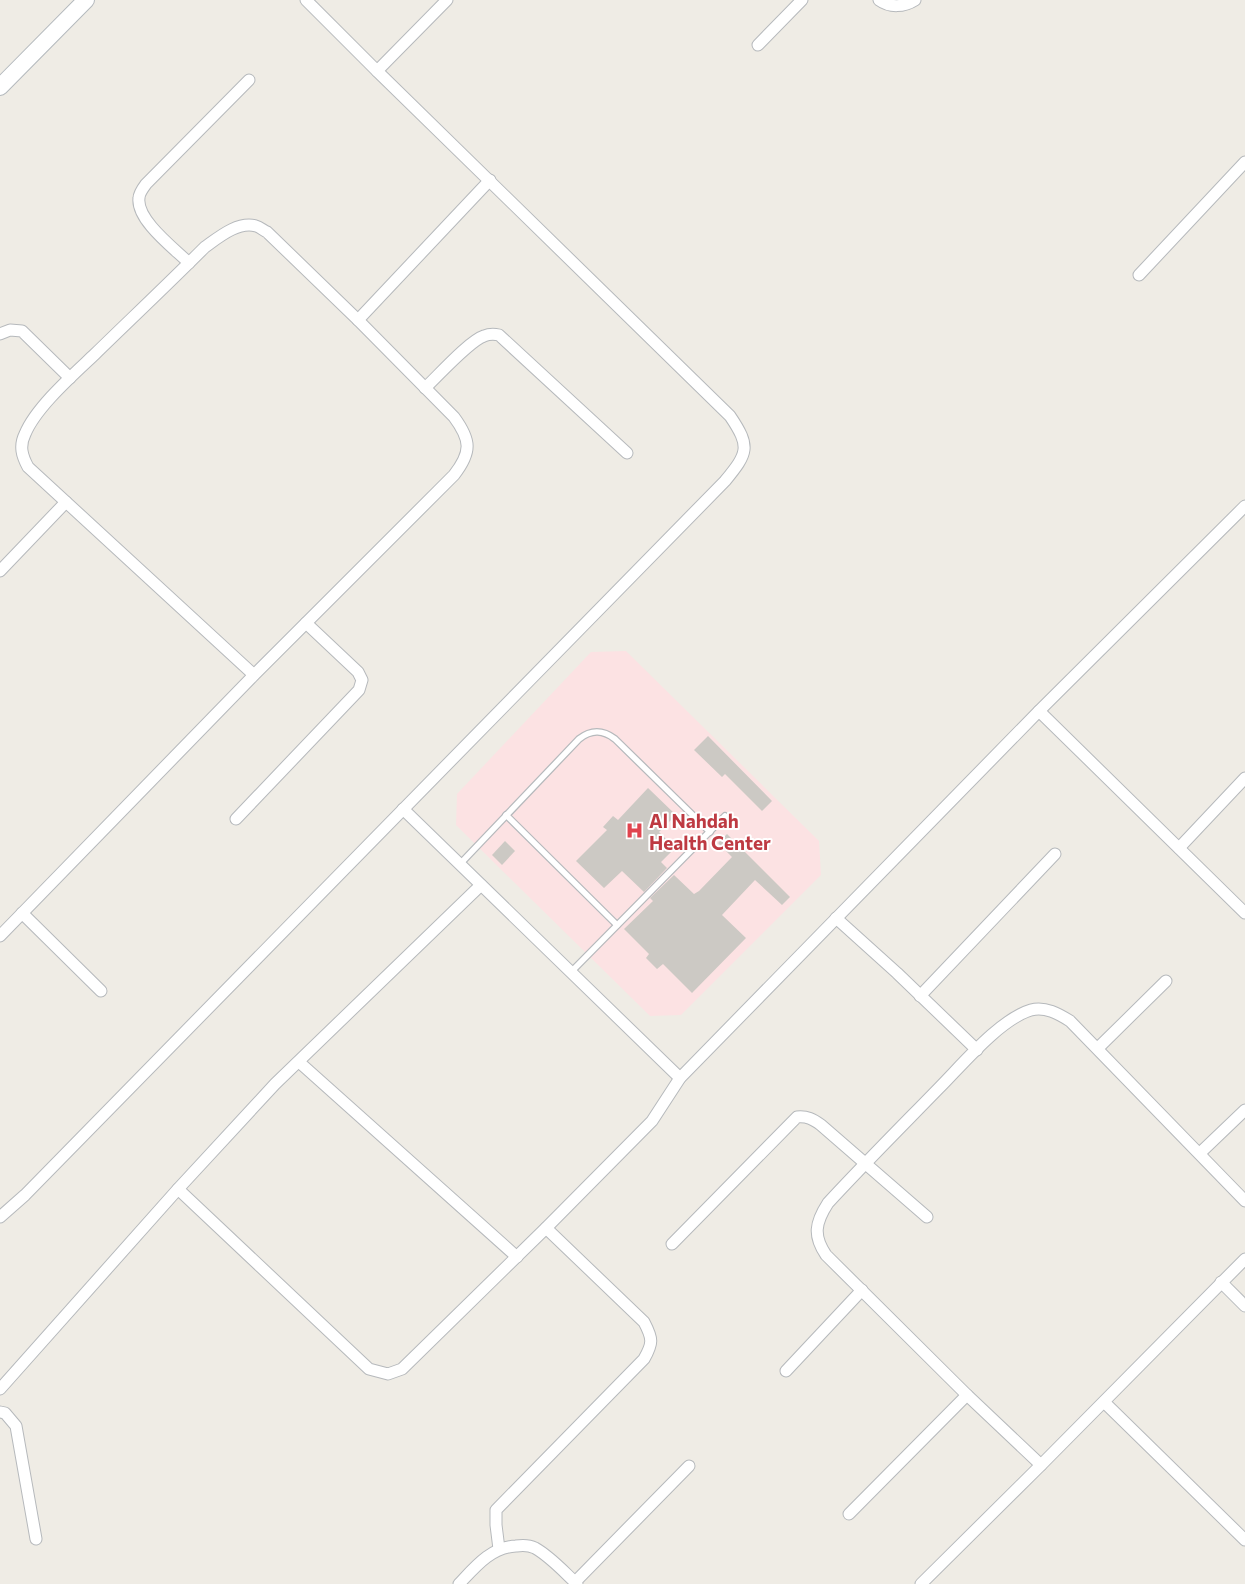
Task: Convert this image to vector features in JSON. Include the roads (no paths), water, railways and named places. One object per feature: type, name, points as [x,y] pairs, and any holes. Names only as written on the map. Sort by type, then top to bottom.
[{"type":"main road","points":[[0,87],[86,0]]},
{"type":"street","points":[[0,1217],[25,1195],[725,481],[742,461],[744,448],[742,434],[730,416],[306,0]]},
{"type":"street","points":[[377,71],[447,0]]},
{"type":"street","points":[[758,45],[802,0]]},
{"type":"street","points":[[879,0],[893,6],[915,0]]},
{"type":"street","points":[[189,263],[148,223],[140,210],[138,197],[146,184],[249,80]]},
{"type":"street","points":[[1139,275],[1245,162]]},
{"type":"street","points":[[358,320],[490,180]]},
{"type":"street","points":[[0,936],[254,675],[454,475],[462,464],[467,450],[464,430],[454,417],[358,320],[267,232],[256,226],[243,226],[226,233],[206,247],[70,378],[32,420],[21,446],[22,456],[28,467],[254,675]]},
{"type":"street","points":[[0,334],[10,330],[22,331],[70,378]]},
{"type":"street","points":[[425,388],[473,342],[483,336],[493,334],[499,336],[627,453]]},
{"type":"street","points":[[0,571],[66,502]]},
{"type":"street","points":[[178,1189],[369,1369],[388,1374],[402,1369],[652,1121],[680,1078],[1039,711],[1245,506]]},
{"type":"street","points":[[236,819],[359,690],[362,680],[358,672],[306,623]]},
{"type":"street","points":[[1039,711],[1245,913]]},
{"type":"street","points":[[1179,848],[1245,778]]},
{"type":"street","points":[[403,809],[680,1078]]},
{"type":"street","points":[[920,996],[1055,854]]},
{"type":"street","points":[[0,1389],[178,1189],[275,1084],[481,885]]},
{"type":"street","points":[[22,913],[101,991]]},
{"type":"street","points":[[836,918],[977,1050]]},
{"type":"street","points":[[1098,1048],[1166,981]]},
{"type":"street","points":[[1041,1465],[967,1395],[826,1255],[816,1235],[821,1214],[828,1203],[977,1050],[1006,1023],[1034,1009],[1058,1013],[1070,1021],[1245,1201]]},
{"type":"street","points":[[299,1062],[516,1257]]},
{"type":"street","points":[[1200,1153],[1245,1110]]},
{"type":"street","points":[[672,1244],[797,1117],[804,1116],[813,1119],[927,1217]]},
{"type":"street","points":[[499,1549],[496,1510],[644,1360],[651,1346],[651,1334],[644,1322],[546,1228]]},
{"type":"street","points":[[921,1584],[1245,1259]]},
{"type":"street","points":[[1222,1282],[1245,1306]]},
{"type":"street","points":[[786,1371],[862,1290]]},
{"type":"street","points":[[850,1514],[967,1395]]},
{"type":"street","points":[[1104,1402],[1245,1540]]},
{"type":"street","points":[[0,1412],[5,1413],[16,1426],[36,1538]]},
{"type":"street","points":[[459,1584],[488,1556],[499,1549],[523,1545],[533,1547],[549,1558],[576,1583],[689,1466]]},
{"type":"lane","points":[[460,864],[579,739],[593,731],[601,731],[615,738],[710,832]]},
{"type":"lane","points":[[506,815],[618,925]]},
{"type":"lane","points":[[571,972],[726,816]]},
{"type":"place","name":"Al Nahdah Health Center","points":[[635,831]]}]
